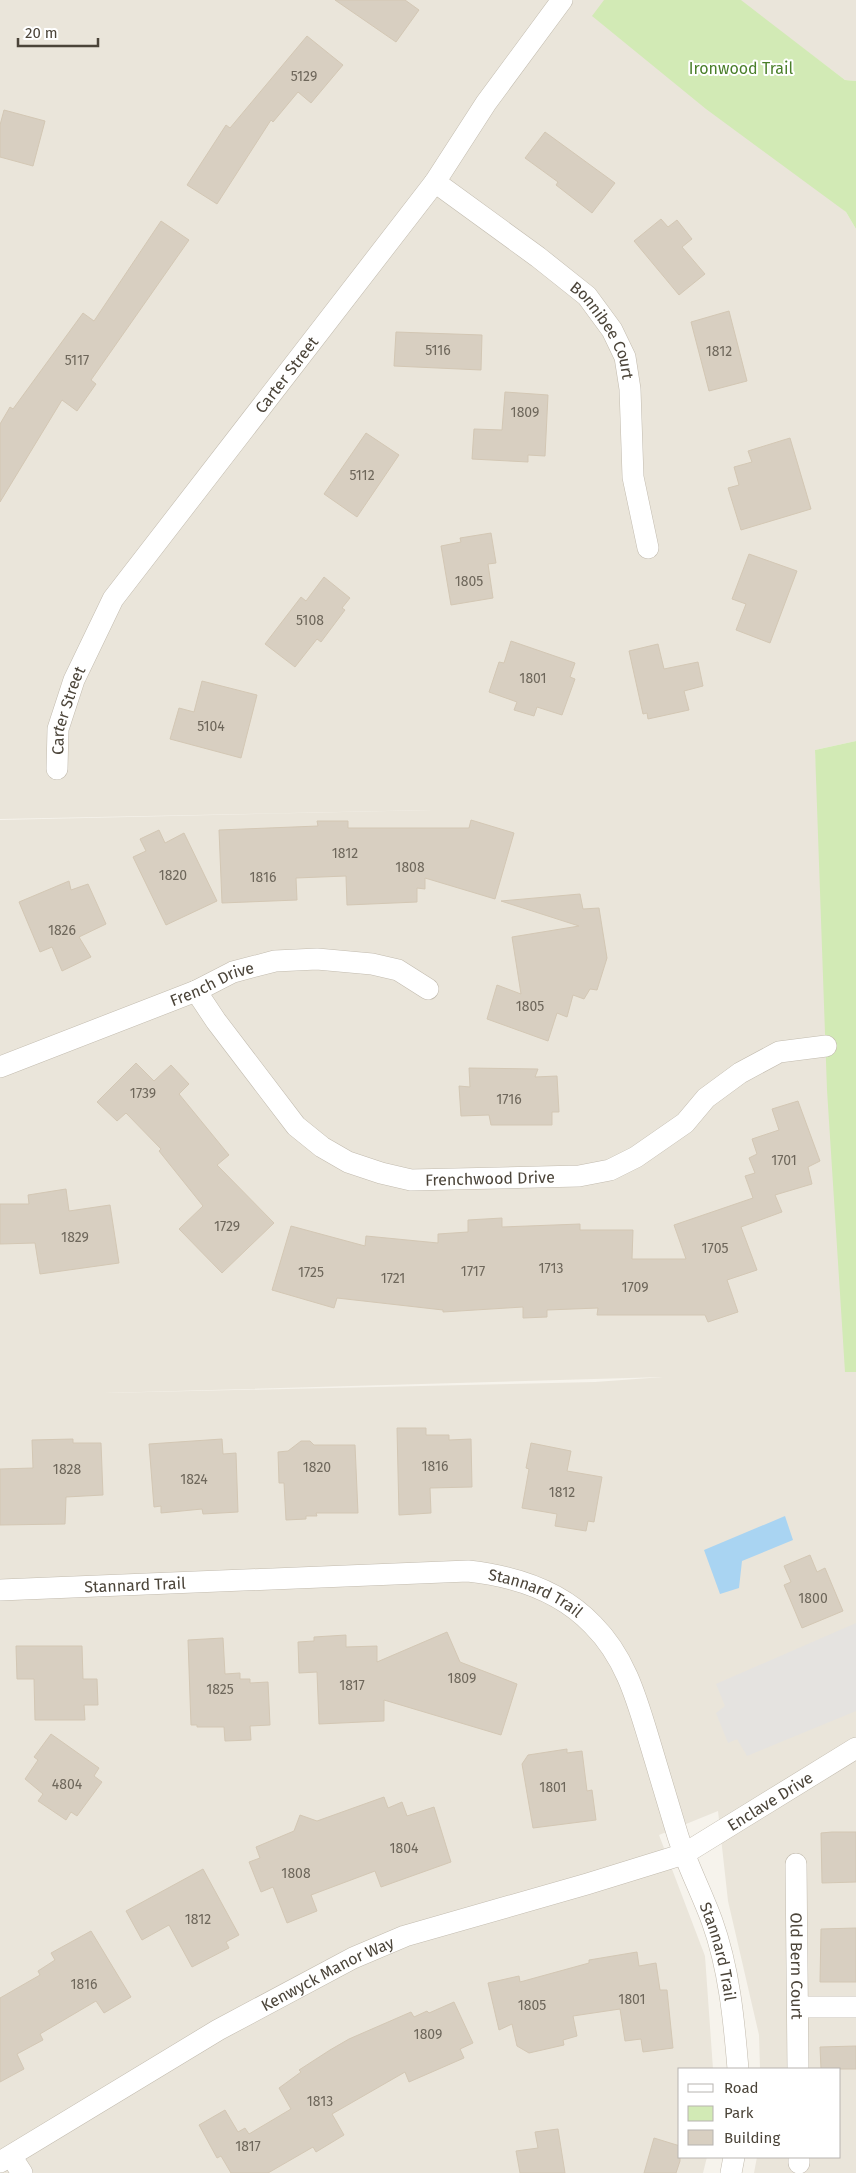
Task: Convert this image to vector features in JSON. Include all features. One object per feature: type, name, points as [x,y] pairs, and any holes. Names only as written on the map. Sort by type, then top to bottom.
[{"type":"street","name":"Carter Street","points":[[57,769],[58,728],[74,680],[113,599],[435,182],[486,103],[562,0]]},
{"type":"street","name":"Bonnibee Court","points":[[435,182],[538,257],[587,296],[612,330],[626,357],[630,389],[633,477],[648,548]]},
{"type":"street","name":"French Drive","points":[[0,1067],[196,991],[233,972],[266,963],[317,959],[353,961],[398,970],[428,989]]},
{"type":"street","name":"Frenchwood Drive","points":[[196,991],[216,1021],[296,1126],[322,1147],[348,1162],[380,1173],[411,1180],[579,1176],[610,1170],[636,1157],[685,1123],[706,1098],[746,1069],[779,1052],[826,1046]]},
{"type":"street","name":"Stannard Trail","points":[[0,1590],[468,1571],[500,1575],[532,1584],[564,1602],[587,1619],[614,1651],[632,1683],[684,1854],[713,1922],[727,1978],[738,2068]]},
{"type":"street","name":"Enclave Drive","points":[[684,1854],[856,1748]]},
{"type":"street","name":"Kenwyck Manor Way","points":[[11,2163],[63,2122],[218,2030],[353,1958],[405,1936],[684,1854]]},
{"type":"street","name":"Old Bern Court","points":[[796,1864],[798,2068]]},
{"type":"street","points":[[798,2007],[856,2007]]},
{"type":"street","points":[[731,2173],[734,2158]]},
{"type":"shaded area","points":[[0,0],[604,0],[846,212],[856,229],[856,741],[815,750],[856,1372],[856,2173],[754,2173],[757,2158],[841,2158],[841,2068],[760,2068],[759,2035],[728,1901],[718,1811],[659,1835],[705,1956],[713,2068],[678,2068],[678,2158],[707,2158],[703,2173],[0,2173],[0,820],[432,810],[0,819]],"holes":[[[663,1377],[595,1382],[105,1393]]]},
{"type":"shaded area","points":[[739,0],[856,0],[856,81],[845,80]]},
{"type":"shaded area","points":[[856,1623],[856,1711],[747,1756],[737,1739],[728,1743],[716,1713],[725,1706],[716,1684]]},
{"type":"green space","name":"Ironwood Trail","points":[[604,0],[741,0],[845,80],[856,81],[856,229],[846,212],[706,109],[592,16]]},
{"type":"green space","points":[[856,741],[856,1372],[845,1372],[827,1090],[815,750]]},
{"type":"water","points":[[785,1516],[793,1540],[742,1561],[739,1588],[720,1594],[704,1550]]},
{"type":"building","points":[[335,0],[405,0],[419,10],[396,42]]},
{"type":"building","points":[[307,36],[343,65],[311,103],[298,92],[273,122],[271,120],[217,204],[187,185],[226,125],[230,128]]},
{"type":"building","points":[[4,110],[45,121],[33,166],[0,157],[0,125]]},
{"type":"building","points":[[545,132],[615,183],[592,213],[556,185],[558,182],[525,158]]},
{"type":"building","points":[[661,219],[668,227],[677,220],[692,239],[682,247],[705,274],[679,295],[634,241]]},
{"type":"building","points":[[161,221],[189,240],[91,380],[96,384],[77,411],[62,400],[0,502],[0,424],[10,407],[13,409],[83,313],[94,321]]},
{"type":"building","points":[[729,311],[747,381],[709,391],[691,322]]},
{"type":"building","points":[[396,332],[482,335],[481,370],[394,366]]},
{"type":"building","points":[[505,392],[548,395],[545,456],[528,455],[528,462],[472,459],[474,429],[502,430]]},
{"type":"building","points":[[366,433],[399,455],[357,517],[324,494]]},
{"type":"building","points":[[790,438],[811,509],[741,530],[728,488],[739,485],[734,467],[752,462],[748,451]]},
{"type":"building","points":[[491,533],[496,563],[488,564],[493,598],[451,605],[441,546],[461,542],[460,538]]},
{"type":"building","points":[[749,554],[797,571],[770,643],[736,630],[746,604],[732,599]]},
{"type":"building","points":[[324,577],[350,598],[342,608],[345,610],[321,642],[317,639],[295,667],[265,644],[301,597],[306,601]]},
{"type":"building","points":[[511,641],[575,663],[570,677],[575,679],[562,715],[537,707],[534,716],[514,710],[517,702],[489,692],[499,662],[504,663]]},
{"type":"building","points":[[658,644],[664,669],[698,662],[703,686],[684,691],[689,710],[648,719],[647,713],[643,714],[629,651]]},
{"type":"building","points":[[202,681],[257,695],[241,758],[170,739],[179,708],[194,712]]},
{"type":"building","points":[[471,820],[514,833],[495,899],[425,878],[425,889],[417,888],[417,902],[347,905],[346,876],[296,878],[297,900],[222,903],[219,830],[318,826],[317,821],[348,821],[348,828],[469,828]]},
{"type":"building","points":[[159,830],[165,843],[184,833],[217,901],[166,925],[133,857],[146,851],[140,839]]},
{"type":"building","points":[[69,881],[71,890],[88,884],[106,924],[79,937],[91,957],[62,971],[52,947],[40,952],[19,902]]},
{"type":"building","points":[[580,894],[583,909],[599,908],[607,958],[597,990],[590,989],[584,999],[573,995],[567,1017],[557,1013],[548,1041],[487,1019],[497,985],[521,994],[512,937],[579,926],[501,901]]},
{"type":"building","points":[[136,1063],[154,1081],[171,1065],[189,1084],[179,1094],[229,1155],[217,1165],[274,1223],[222,1273],[179,1229],[203,1206],[159,1151],[161,1149],[126,1113],[117,1121],[97,1102]]},
{"type":"building","points":[[469,1068],[538,1069],[535,1077],[557,1076],[559,1112],[552,1112],[552,1125],[491,1125],[489,1115],[461,1116],[459,1086],[470,1087]]},
{"type":"building","points":[[798,1101],[820,1161],[808,1167],[812,1184],[775,1195],[782,1212],[741,1227],[757,1270],[727,1280],[738,1312],[708,1322],[705,1315],[597,1315],[598,1308],[547,1310],[547,1317],[523,1318],[523,1307],[443,1312],[443,1310],[337,1298],[334,1308],[272,1290],[291,1226],[365,1246],[366,1236],[438,1243],[438,1234],[468,1232],[468,1220],[502,1218],[502,1227],[580,1224],[580,1230],[633,1230],[632,1259],[686,1259],[674,1225],[753,1198],[745,1176],[755,1173],[749,1158],[757,1154],[752,1139],[779,1130],[772,1109]]},
{"type":"building","points":[[66,1189],[69,1211],[110,1205],[119,1263],[40,1274],[35,1243],[0,1244],[0,1204],[29,1204],[28,1195]]},
{"type":"building","points":[[397,1428],[426,1428],[426,1435],[449,1435],[449,1440],[471,1439],[472,1487],[430,1488],[431,1513],[399,1515]]},
{"type":"building","points":[[73,1439],[73,1443],[101,1443],[103,1495],[66,1497],[65,1524],[0,1525],[0,1469],[33,1468],[32,1440]]},
{"type":"building","points":[[222,1439],[223,1454],[236,1453],[238,1512],[203,1514],[202,1509],[161,1513],[161,1506],[154,1507],[149,1444]]},
{"type":"building","points":[[301,1441],[310,1441],[314,1445],[355,1445],[358,1513],[316,1513],[317,1516],[306,1516],[306,1519],[286,1520],[284,1483],[279,1483],[278,1452],[288,1451]]},
{"type":"building","points":[[531,1443],[571,1451],[567,1471],[602,1477],[594,1522],[588,1521],[586,1531],[555,1526],[557,1514],[522,1508],[529,1469],[526,1468]]},
{"type":"building","points":[[810,1555],[817,1572],[825,1568],[843,1611],[802,1628],[784,1585],[791,1582],[784,1566]]},
{"type":"building","points":[[447,1632],[460,1662],[517,1684],[501,1735],[384,1700],[384,1721],[319,1724],[317,1672],[299,1673],[298,1642],[314,1641],[314,1637],[346,1635],[346,1647],[377,1646],[377,1662]]},
{"type":"building","points":[[223,1638],[225,1674],[240,1673],[240,1679],[250,1679],[250,1683],[268,1682],[270,1725],[250,1726],[251,1740],[225,1741],[224,1727],[197,1727],[197,1725],[191,1725],[188,1640]]},
{"type":"building","points":[[16,1646],[82,1646],[83,1679],[97,1679],[98,1705],[84,1705],[85,1720],[35,1720],[34,1679],[17,1679]]},
{"type":"building","points":[[51,1734],[99,1768],[94,1776],[102,1782],[77,1816],[71,1812],[66,1820],[38,1801],[43,1794],[25,1779],[38,1760],[34,1757]]},
{"type":"building","points":[[567,1749],[567,1753],[582,1751],[587,1791],[592,1790],[596,1820],[533,1828],[522,1764],[528,1755]]},
{"type":"building","points":[[384,1797],[388,1808],[402,1802],[407,1816],[434,1807],[451,1862],[381,1887],[375,1871],[311,1895],[317,1911],[287,1923],[273,1887],[261,1892],[249,1862],[260,1858],[256,1847],[294,1831],[300,1815],[317,1821]]},
{"type":"building","points":[[856,1832],[856,1882],[822,1883],[821,1833]]},
{"type":"building","points":[[203,1869],[239,1935],[226,1942],[229,1948],[192,1967],[169,1925],[142,1940],[126,1911]]},
{"type":"building","points":[[856,1928],[856,1982],[820,1982],[821,1929]]},
{"type":"building","points":[[91,1931],[131,1997],[104,2013],[96,2001],[40,2034],[43,2040],[17,2054],[24,2069],[0,2082],[0,1998],[40,1975],[38,1971],[55,1960],[51,1953]]},
{"type":"building","points":[[637,1952],[639,1966],[656,1963],[660,1990],[667,1990],[673,2048],[643,2052],[641,2039],[625,2041],[620,2009],[573,2016],[577,2036],[563,2040],[564,2045],[529,2053],[517,2046],[512,2024],[499,2030],[488,1983],[519,1976],[520,1982],[589,1963],[589,1960]]},
{"type":"building","points":[[454,2002],[473,2043],[460,2049],[464,2058],[409,2082],[405,2072],[332,2114],[344,2135],[316,2152],[313,2147],[268,2173],[231,2173],[221,2156],[217,2158],[199,2125],[225,2110],[238,2132],[245,2128],[249,2134],[291,2109],[279,2088],[301,2072],[299,2070],[330,2050],[349,2039],[411,2012],[414,2017],[427,2011],[429,2013]]},
{"type":"building","points":[[856,2046],[856,2069],[821,2068],[820,2047]]},
{"type":"building","points":[[558,2129],[565,2173],[520,2173],[516,2151],[538,2148],[535,2132]]},
{"type":"building","points":[[654,2138],[678,2145],[678,2158],[680,2158],[680,2161],[676,2173],[644,2173]]}]
